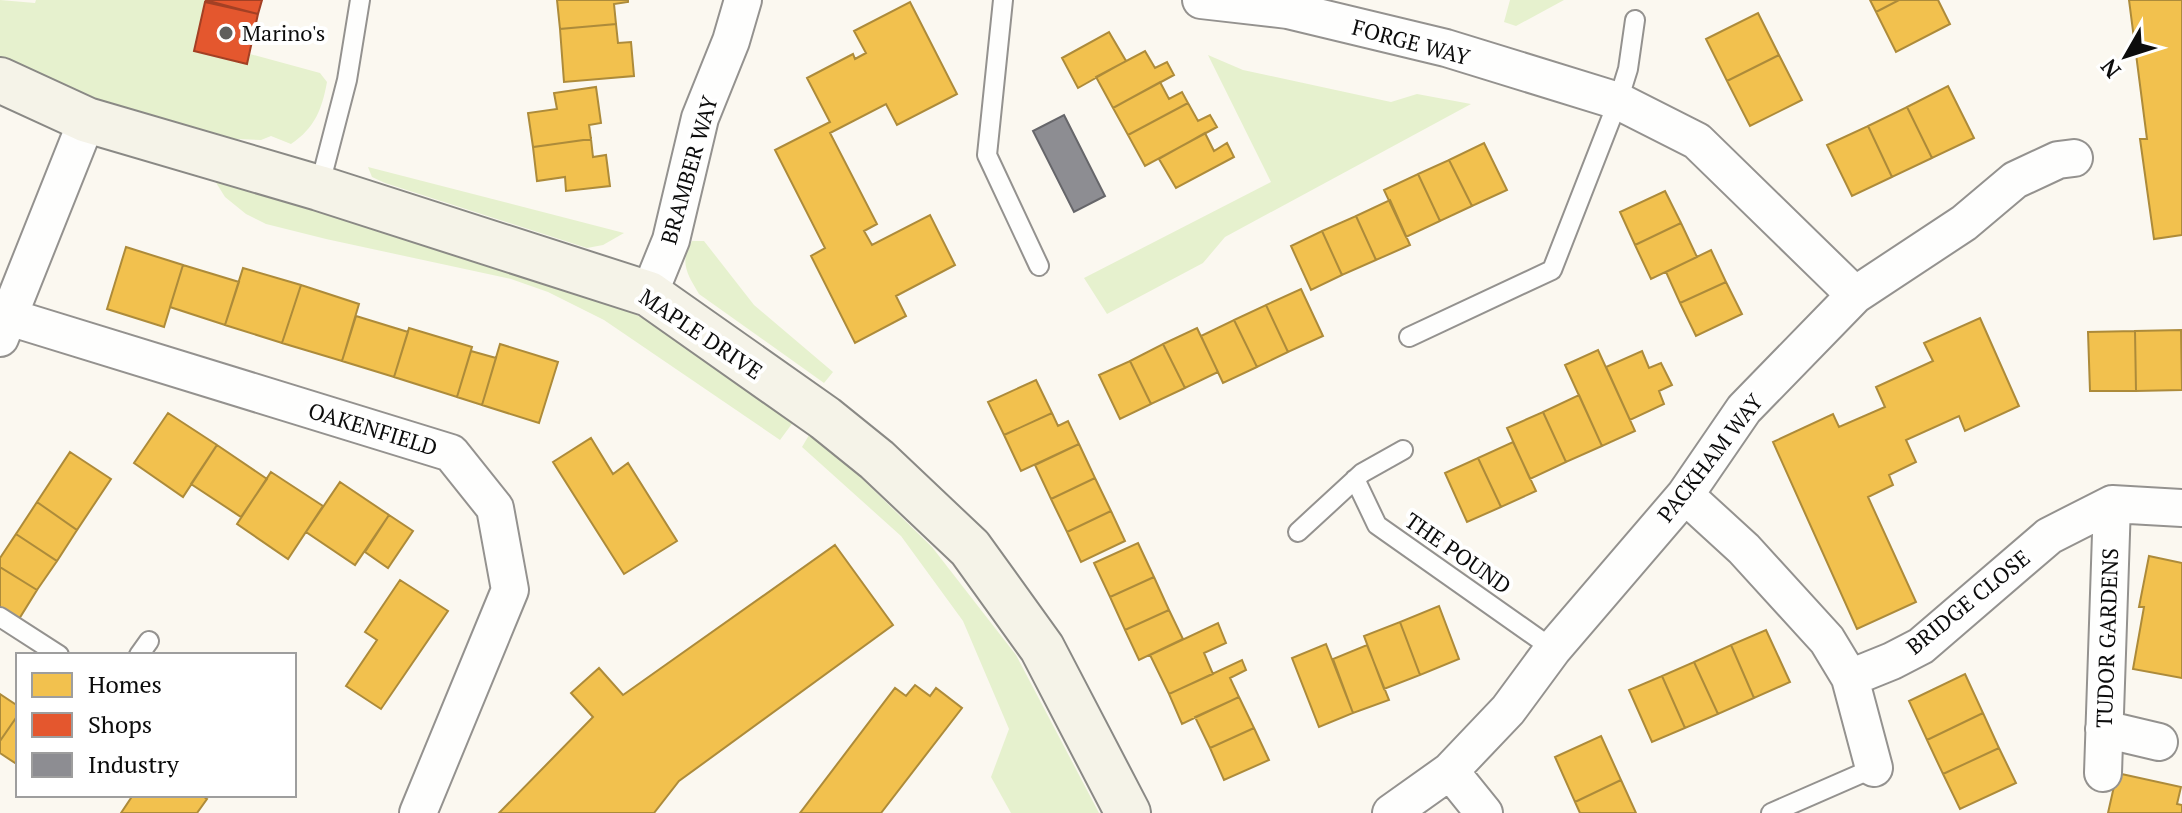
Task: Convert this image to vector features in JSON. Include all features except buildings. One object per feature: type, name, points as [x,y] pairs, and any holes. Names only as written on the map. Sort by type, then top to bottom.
[{"type":"street","name":"BRAMBER WAY","points":[[649,294],[671,240],[700,118],[743,0]]},
{"type":"street","name":"FORGE WAY","points":[[1201,0],[1290,5],[1446,48],[1618,101],[1697,141],[1855,295]]},
{"type":"street","name":"MAPLE DRIVE","points":[[0,80],[87,120],[319,188],[649,294],[825,418],[877,460],[970,548],[1042,648],[1128,813]]},
{"type":"street","points":[[5,328],[87,120]]},
{"type":"street","name":"PACKHAM WAY","points":[[1391,813],[1450,771],[1508,710],[1553,649],[1685,495],[1744,409],[1855,295],[1964,223],[2015,180],[2058,160],[2074,158]]},
{"type":"street","name":"OAKENFIELD","points":[[5,328],[451,453],[495,508],[510,590],[418,813]]},
{"type":"street","points":[[1685,495],[1744,549],[1827,640],[1850,678],[1874,768]]},
{"type":"street","points":[[2112,504],[2182,508]]},
{"type":"street","name":"BRIDGE CLOSE","points":[[1850,678],[1921,646],[2049,536],[2112,504]]},
{"type":"street","name":"TUDOR GARDENS","points":[[2103,773],[2112,504]]},
{"type":"street","points":[[2104,729],[2159,742]]},
{"type":"street","points":[[1450,771],[1484,813]]},
{"type":"lane","points":[[319,188],[347,80],[360,0]]},
{"type":"lane","points":[[1003,0],[987,155],[1039,266]]},
{"type":"lane","points":[[1409,337],[1552,270],[1618,101],[1628,69],[1635,20]]},
{"type":"lane","points":[[1298,532],[1362,473],[1403,450]]},
{"type":"lane","name":"THE POUND","points":[[1355,479],[1377,525],[1553,649]]},
{"type":"lane","points":[[0,617],[56,653]]},
{"type":"lane","points":[[1771,813],[1874,768]]},
{"type":"green space","points":[[0,0],[35,3],[36,0],[205,0],[194,51],[247,64],[250,54],[320,73],[327,82],[323,101],[312,124],[291,144],[271,136],[261,140],[188,137],[0,65]]},
{"type":"green space","points":[[1510,0],[1564,0],[1516,26],[1504,22]]},
{"type":"green space","points":[[1208,55],[1243,70],[1391,102],[1417,94],[1471,104],[1225,237],[1203,263],[1107,314],[1084,278],[1271,182]]},
{"type":"green space","points":[[368,167],[624,233],[603,245],[587,248],[385,183],[372,177]]},
{"type":"green space","points":[[216,175],[619,306],[673,334],[794,421],[780,440],[604,320],[548,292],[511,279],[266,224],[246,214],[225,197],[215,181]]},
{"type":"green space","points":[[692,241],[704,241],[754,305],[833,372],[824,383],[699,294],[685,262]]},
{"type":"green space","points":[[812,430],[932,547],[1016,655],[1099,813],[1011,813],[991,777],[1009,729],[963,621],[901,536],[802,447]]},
{"type":"place","name":"Marino's","points":[[226,33]]}]
